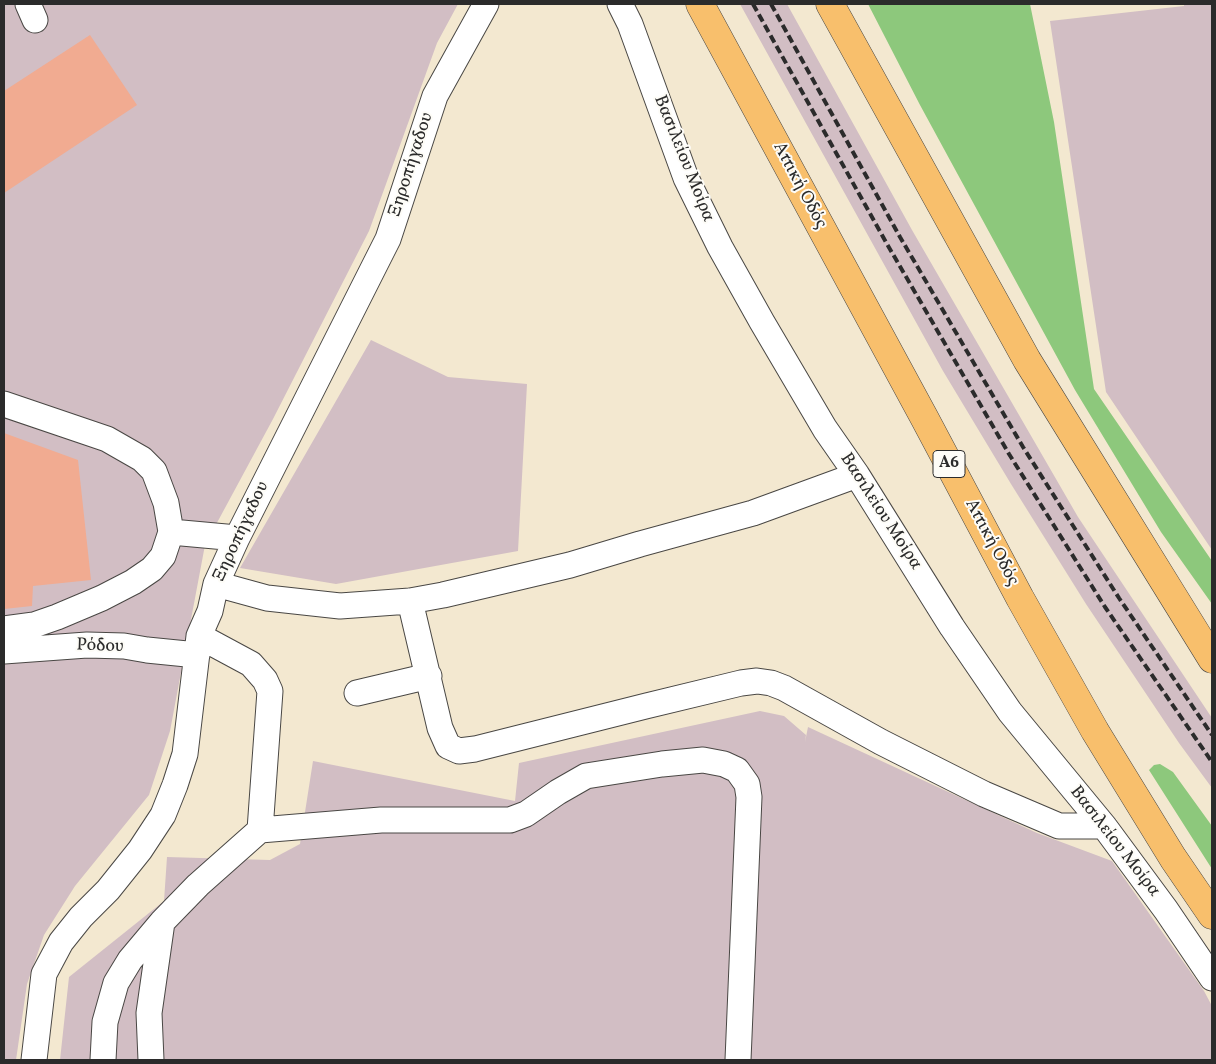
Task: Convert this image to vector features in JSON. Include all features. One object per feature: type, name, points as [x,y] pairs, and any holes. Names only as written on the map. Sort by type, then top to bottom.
[{"type":"highway","name":"Αττική Οδός","points":[[700,4],[1024,606],[1100,739],[1173,858],[1212,914]]},
{"type":"highway","points":[[830,4],[1027,360],[1212,658]]},
{"type":"street","name":"Ξηροπήγαδου","points":[[34,1060],[44,974],[61,942],[81,917],[108,890],[140,850],[163,815],[176,785],[185,754],[198,645],[210,611],[216,584],[237,538],[388,239],[435,96],[486,4]]},
{"type":"street","name":"Βασιλείου Μοίρα","points":[[620,4],[630,24],[686,178],[720,247],[825,429],[857,475],[952,626],[1010,712],[1104,826],[1166,910],[1212,978]]},
{"type":"street","points":[[4,404],[107,440],[142,459],[154,471],[166,503],[171,532],[163,556],[152,569],[133,582],[58,618],[34,625],[4,629]]},
{"type":"street","points":[[216,584],[267,598],[340,606],[443,595],[570,565],[753,513],[857,475]]},
{"type":"street","points":[[171,532],[237,538]]},
{"type":"street","points":[[410,600],[440,728],[448,746],[458,751],[475,749],[741,683],[771,682],[881,742],[975,790],[1059,826],[1104,826]]},
{"type":"street","name":"Ρόδου","points":[[4,651],[87,645],[124,646],[147,650],[198,645]]},
{"type":"street","points":[[198,645],[250,664],[266,680],[270,691],[260,830]]},
{"type":"street","points":[[357,692],[429,676]]},
{"type":"street","points":[[103,1060],[105,1022],[116,983],[130,960],[162,922],[198,885],[260,830],[381,820],[510,820],[526,814],[586,776],[662,764],[703,760],[724,764],[737,770],[747,784],[749,798],[738,1060]]},
{"type":"street","points":[[151,1060],[149,1013],[162,922]]},
{"type":"shaded area","points":[[4,4],[458,4],[437,43],[369,231],[273,419],[205,545],[170,731],[149,795],[75,886],[44,935],[27,984],[16,1060],[4,1060]]},
{"type":"shaded area","points":[[740,4],[787,4],[912,230],[1078,517],[1212,718],[1212,788],[1179,743],[1086,604],[1011,484],[943,371]]},
{"type":"shaded area","points":[[1184,4],[1212,4],[1212,550],[1106,392],[1050,21],[1184,6]]},
{"type":"shaded area","points":[[371,340],[448,377],[527,384],[518,551],[336,584],[240,568]]},
{"type":"shaded area","points":[[760,711],[784,716],[806,735],[805,742],[808,727],[1037,833],[1112,861],[1204,991],[1212,1006],[1212,1060],[60,1060],[69,977],[164,901],[167,857],[270,860],[300,844],[313,761],[515,801],[519,763]]},
{"type":"green space","points":[[868,4],[1030,4],[1054,122],[1094,389],[1212,561],[1212,604],[1161,532],[1075,390],[920,105]]},
{"type":"green space","points":[[1160,764],[1173,772],[1212,826],[1212,869],[1149,770],[1154,765]]},
{"type":"building","points":[[90,35],[137,105],[4,193],[4,91]]},
{"type":"building","points":[[4,433],[78,460],[91,580],[33,586],[32,606],[4,609]]},
{"type":"railway","points":[[753,4],[887,244],[1009,454],[1105,607],[1212,762]]},
{"type":"railway","points":[[771,4],[900,237],[1023,447],[1119,598],[1212,735]]}]
